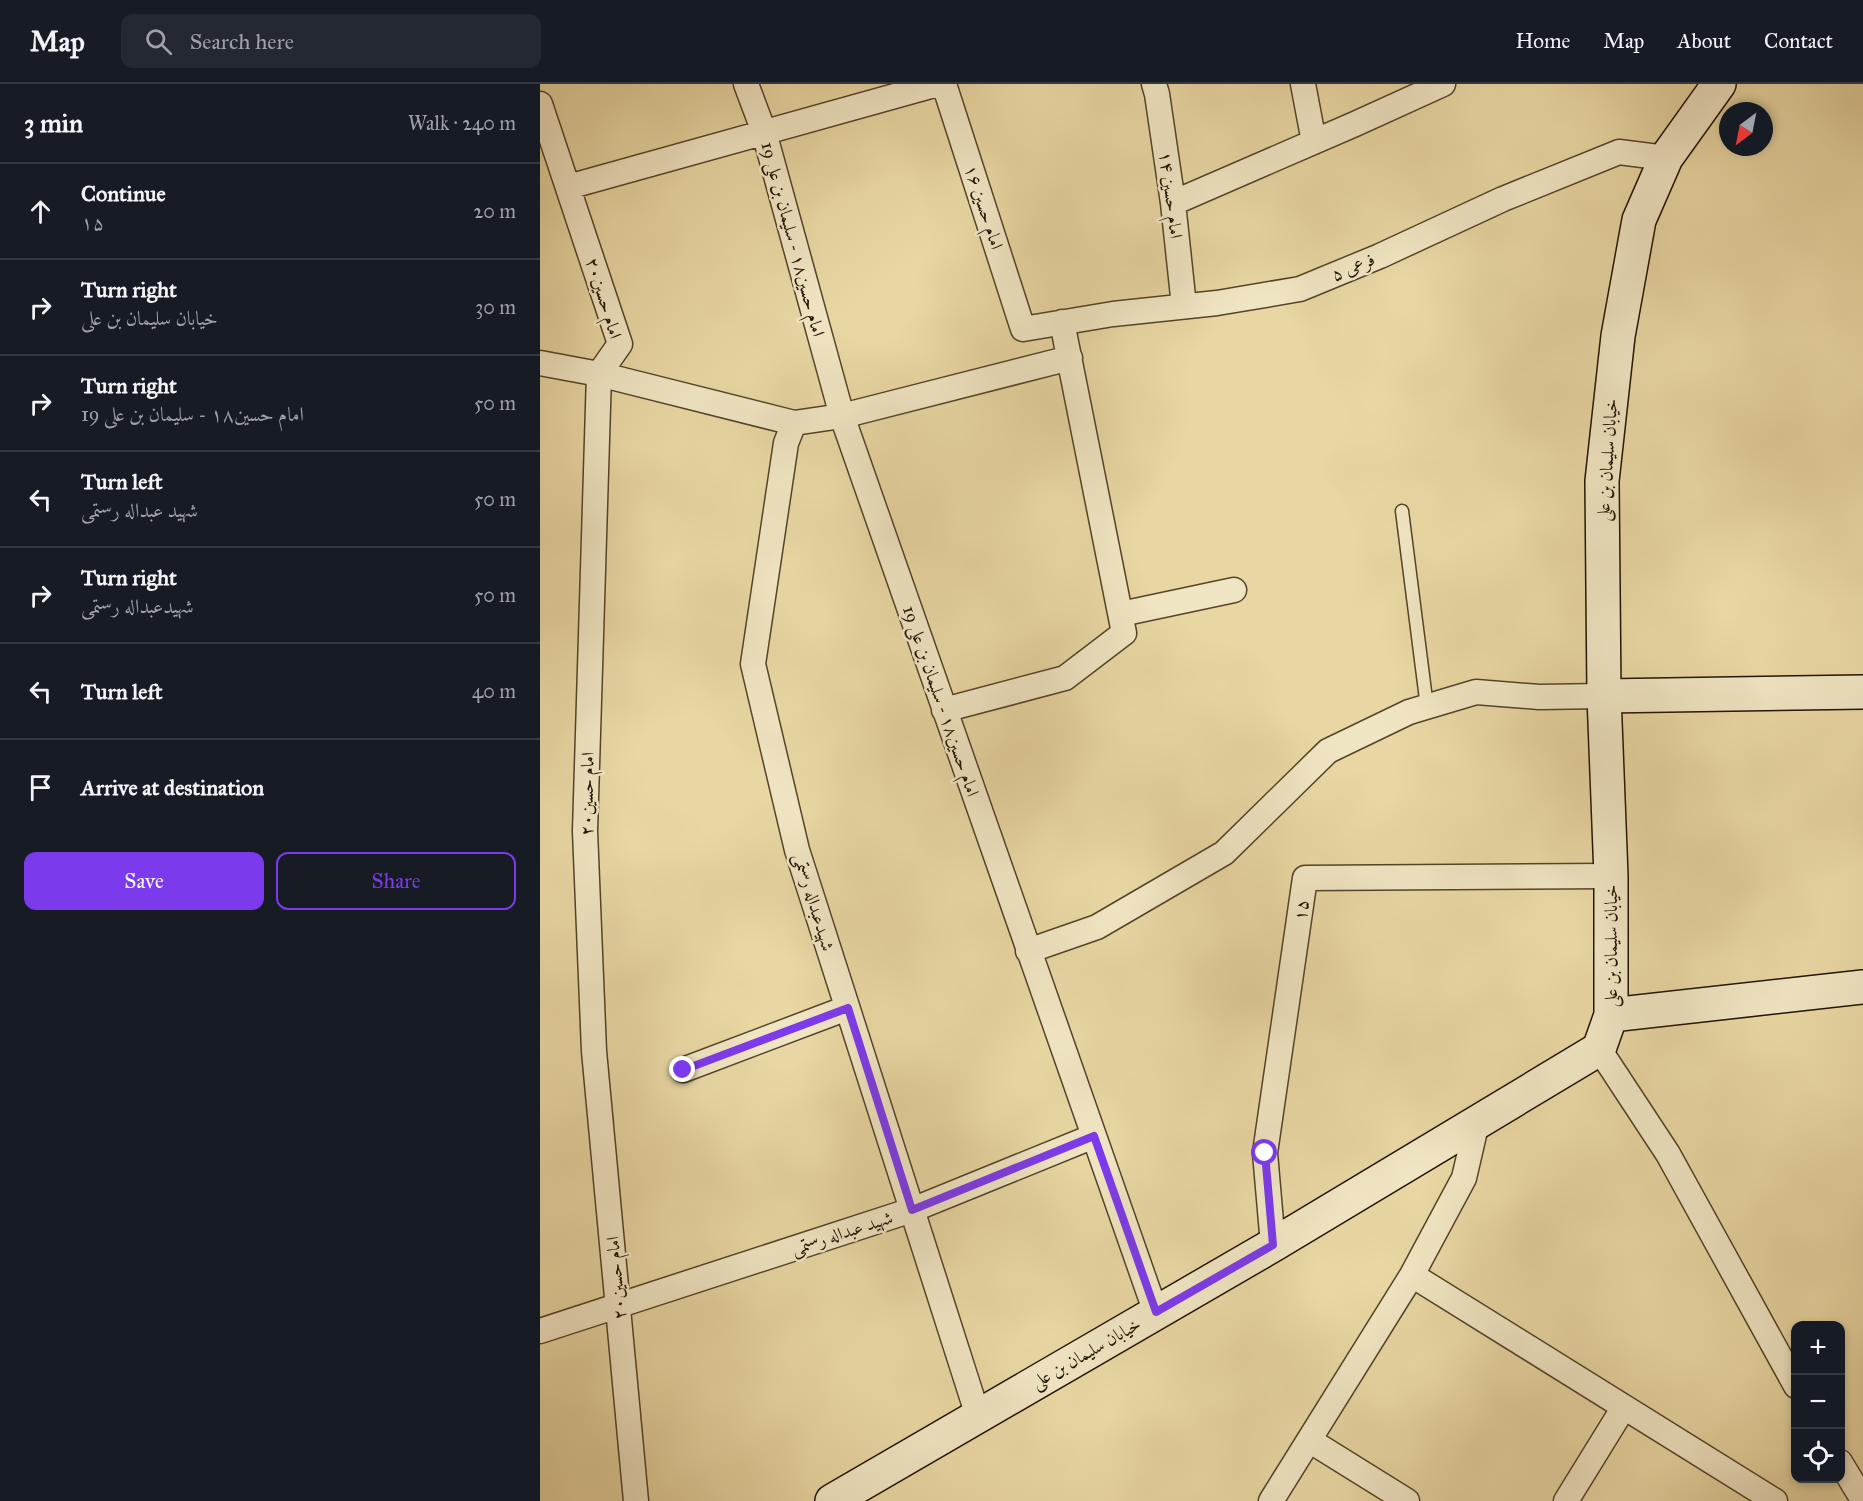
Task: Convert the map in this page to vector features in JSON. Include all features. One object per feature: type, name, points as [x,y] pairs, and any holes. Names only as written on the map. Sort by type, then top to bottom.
[{"type":"street","name":"امام حسین۱۸ - سلیمان بن علی 19","points":[[747,84],[764,132],[842,416],[1156,1312]]},
{"type":"street","points":[[568,187],[938,84]]},
{"type":"street","name":"امام حسین ۱۶","points":[[944,84],[1023,329]]},
{"type":"street","name":"امام حسین ۱۴","points":[[1154,84],[1173,203],[1184,306]]},
{"type":"street","points":[[1303,84],[1314,142]]},
{"type":"street","points":[[1173,203],[1443,84]]},
{"type":"street","name":"خیابان سلیمان بن علی","points":[[835,1500],[1273,1245],[1599,1049],[1611,1015],[1611,876],[1604,696],[1602,481],[1618,336],[1639,220],[1666,158],[1719,84]]},
{"type":"street","name":"امام حسین۲۰","points":[[540,104],[620,344],[599,374],[585,831],[594,1050],[636,1501]]},
{"type":"street","name":"فرعی ۵","points":[[1023,329],[1113,314],[1217,303],[1300,289],[1380,256],[1503,199],[1619,152],[1666,158]]},
{"type":"street","points":[[944,710],[1065,678],[1124,633],[1062,322]]},
{"type":"street","points":[[540,363],[599,374],[794,423],[842,416],[1070,358]]},
{"type":"street","name":"شهیدعبداله رستمی","points":[[794,423],[786,443],[753,664],[797,850],[978,1416]]},
{"type":"street","points":[[1120,614],[1234,590]]},
{"type":"street","points":[[1028,951],[1097,927],[1224,854],[1328,751],[1409,712],[1476,692],[1539,697],[1863,692]]},
{"type":"street","name":"۱۵","points":[[1273,1245],[1265,1153],[1305,878],[1611,876]]},
{"type":"street","points":[[1611,1015],[1863,987]]},
{"type":"street","points":[[683,1070],[848,1008]]},
{"type":"street","points":[[1599,1049],[1668,1154],[1791,1377]]},
{"type":"street","points":[[1271,1501],[1412,1275],[1464,1178],[1477,1122]]},
{"type":"street","name":"شهید عبداله رستمی","points":[[540,1331],[912,1210],[1094,1136]]},
{"type":"street","points":[[1412,1275],[1775,1501]]},
{"type":"street","points":[[1566,1501],[1624,1407]]},
{"type":"street","points":[[1309,1440],[1407,1501]]},
{"type":"street","points":[[1845,1470],[1863,1500]]},
{"type":"lane","points":[[1402,512],[1427,707]]},
{"type":"route","points":[[683,1070],[848,1008],[912,1210],[1094,1136],[1156,1312],[1273,1245],[1265,1153]]}]
